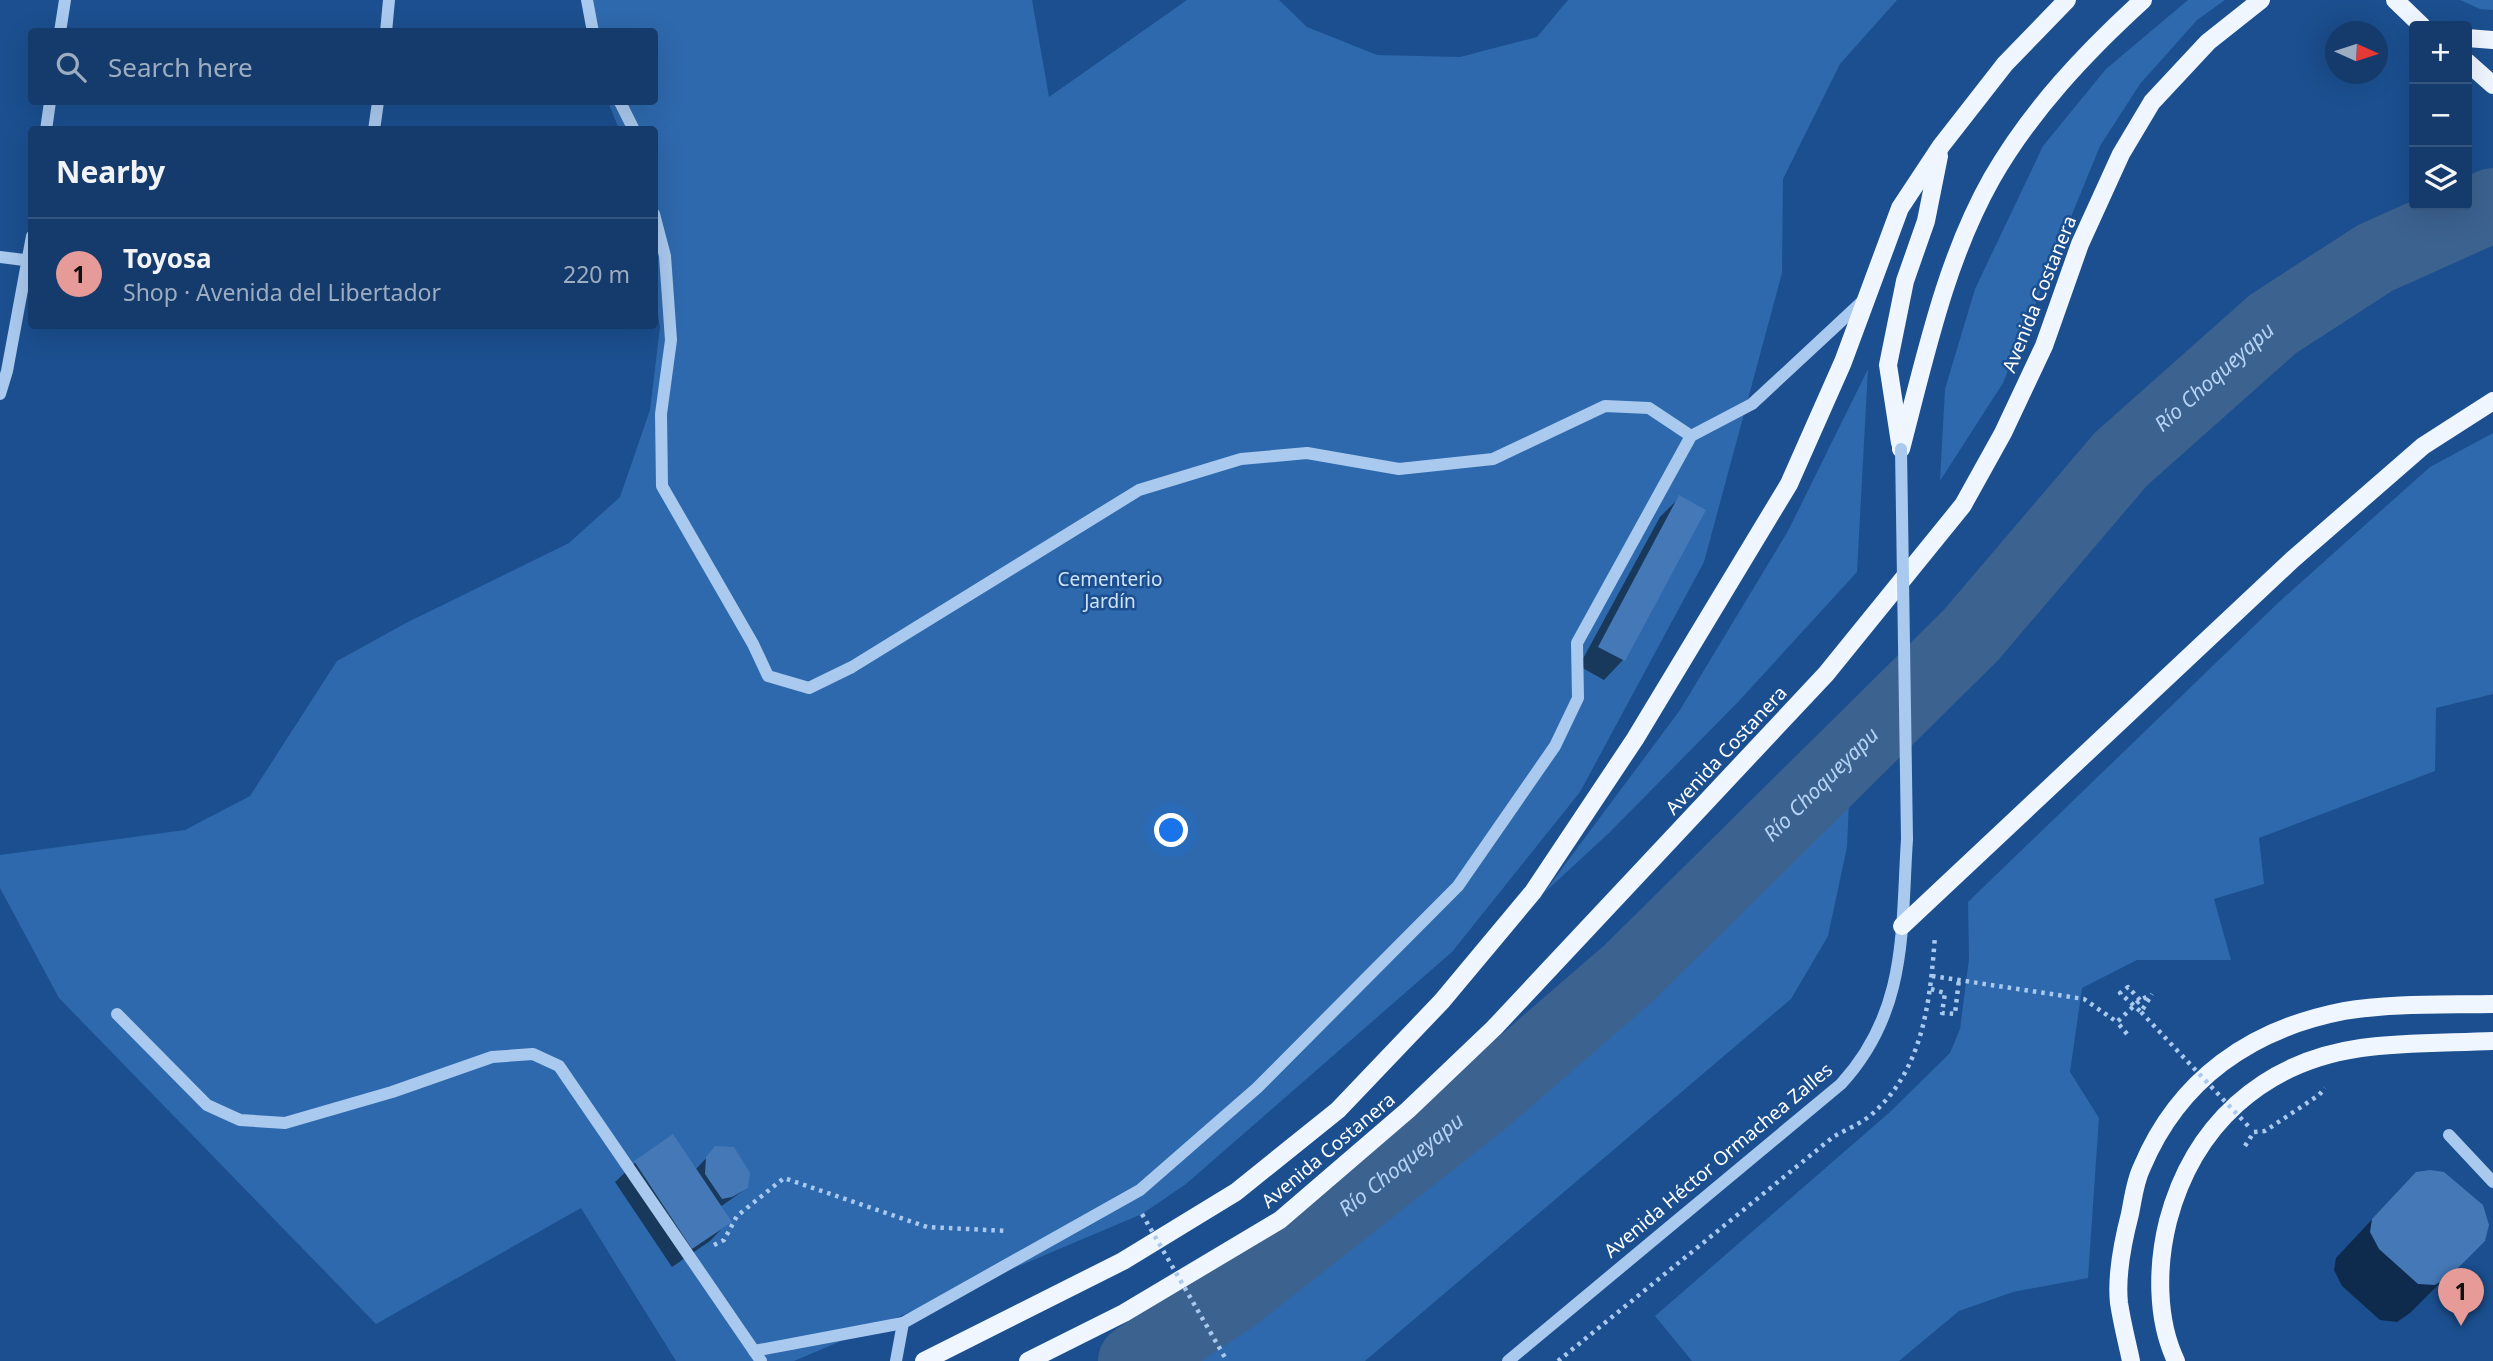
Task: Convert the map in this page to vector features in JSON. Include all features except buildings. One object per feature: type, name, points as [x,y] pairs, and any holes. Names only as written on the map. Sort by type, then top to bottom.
[{"type":"main road","name":"Avenida Costanera","points":[[924,1361],[1124,1261],[1236,1192],[1338,1110],[1442,1001],[1534,891],[1635,739],[1714,613],[1789,484],[1843,362],[1900,208],[1941,146],[2005,64],[2067,0]]},
{"type":"main road","points":[[1901,449],[1937,311],[1955,261],[1992,178],[2083,55],[2143,0]]},
{"type":"main road","name":"Avenida Costanera","points":[[1028,1361],[1124,1313],[1280,1220],[1408,1110],[1494,1028],[1826,674],[1964,505],[2003,433],[2043,346],[2080,244],[2120,153],[2152,102],[2208,41],[2261,0]]},
{"type":"main road","points":[[2395,0],[2417,21]]},
{"type":"main road","points":[[2472,38],[2493,40]]},
{"type":"main road","points":[[2472,66],[2490,80]]},
{"type":"main road","points":[[1901,449],[1888,365],[1905,281],[1926,221],[1941,146]]},
{"type":"main road","points":[[1902,926],[2292,560],[2423,446],[2493,401]]},
{"type":"main road","points":[[2131,1361],[2119,1302],[2123,1241],[2141,1168],[2179,1102],[2197,1082],[2220,1062],[2251,1043],[2289,1027],[2345,1011],[2493,1004]]},
{"type":"main road","points":[[2176,1361],[2161,1301],[2162,1245],[2175,1193],[2194,1153],[2217,1120],[2253,1090],[2288,1070],[2321,1057],[2359,1048],[2493,1041]]},
{"type":"street","points":[[61,28],[65,0]]},
{"type":"street","points":[[386,28],[389,0]]},
{"type":"street","points":[[587,0],[592,28]]},
{"type":"street","points":[[47,126],[50,105]]},
{"type":"street","points":[[374,126],[377,105]]},
{"type":"street","points":[[622,105],[632,126]]},
{"type":"street","points":[[658,229],[665,256],[671,340],[660,414],[662,486],[753,644],[768,676],[809,688],[852,667],[1139,490],[1241,459],[1307,453],[1399,469],[1493,459],[1605,406],[1649,408],[1691,436]]},
{"type":"street","points":[[0,257],[28,261]]},
{"type":"street","points":[[0,394],[28,270]]},
{"type":"street","points":[[117,1014],[207,1105],[240,1120],[285,1122],[392,1092],[492,1057],[533,1054],[559,1066],[758,1356],[903,1323],[1139,1190],[1257,1088],[1458,886],[1555,746],[1578,698],[1577,643],[1691,436],[1752,404],[1868,296]]},
{"type":"street","name":"Avenida Héctor Ormachea Zalles","points":[[1508,1361],[1841,1084],[1858,1065],[1888,1012],[1896,982],[1907,839],[1901,449]]},
{"type":"street","points":[[2449,1135],[2493,1182]]},
{"type":"street","points":[[896,1361],[903,1323]]},
{"type":"path","points":[[1932,976],[2084,999],[2117,1021],[2127,1034]]},
{"type":"path","points":[[1931,989],[1945,993],[1942,1013],[1955,1014],[1961,979]]},
{"type":"path","points":[[2140,1000],[2128,987],[2120,993],[2252,1128],[2265,1131],[2319,1095]]},
{"type":"path","points":[[2117,1021],[2140,1000],[2152,994],[2141,1012]]},
{"type":"path","points":[[2322,1082],[2332,1080]]},
{"type":"path","points":[[2243,1132],[2252,1128]]},
{"type":"path","points":[[691,1260],[724,1240],[737,1216],[784,1178],[927,1227],[1013,1230]]},
{"type":"path","points":[[1142,1214],[1227,1361]]},
{"type":"green space","name":"Cementerio Jardín","points":[[583,0],[1032,0],[1049,97],[1187,0],[1279,0],[1307,27],[1377,55],[1460,57],[1537,37],[1568,0],[1897,0],[1840,64],[1783,179],[1782,273],[1704,562],[1580,792],[1452,952],[1186,1184],[1142,1214],[794,1361],[676,1361],[581,1208],[376,1324],[59,998],[0,888],[0,855],[185,830],[250,796],[337,661],[406,623],[569,543],[620,497],[650,410],[660,327],[658,126],[618,126],[609,105],[658,105],[658,28],[588,28]]},
{"type":"green space","points":[[2188,0],[2225,0],[2197,20],[2140,84],[2100,146],[2003,383],[1940,481],[1945,389],[1975,289],[2043,146],[2106,69]]},
{"type":"green space","points":[[2460,0],[2493,0],[2493,10],[2480,9]]},
{"type":"green space","points":[[1868,369],[1857,572],[1739,701],[1610,832],[1543,894],[1680,710],[1788,531]]},
{"type":"green space","points":[[2493,433],[2493,694],[2436,708],[2435,771],[2259,838],[2264,884],[2214,899],[2231,960],[2137,960],[2082,988],[2070,1072],[2099,1118],[2088,1278],[2013,1292],[1959,1311],[1899,1361],[1692,1361],[1655,1316],[1890,1112],[1950,1053],[1960,1029],[1969,959],[1968,902],[2280,601],[2430,467]]},
{"type":"green space","points":[[1851,757],[1847,847],[1828,936],[1791,999],[1365,1361],[1120,1361],[1264,1271],[1388,1177],[1623,988],[1761,854]]},
{"type":"waterway","name":"Río Choqueyapu","points":[[1135,1361],[1234,1295],[1481,1101],[1630,972],[1971,635],[2121,459],[2273,324],[2375,258],[2493,205]]},
{"type":"place","name":"Toyosa","points":[[2461,1326]]}]
